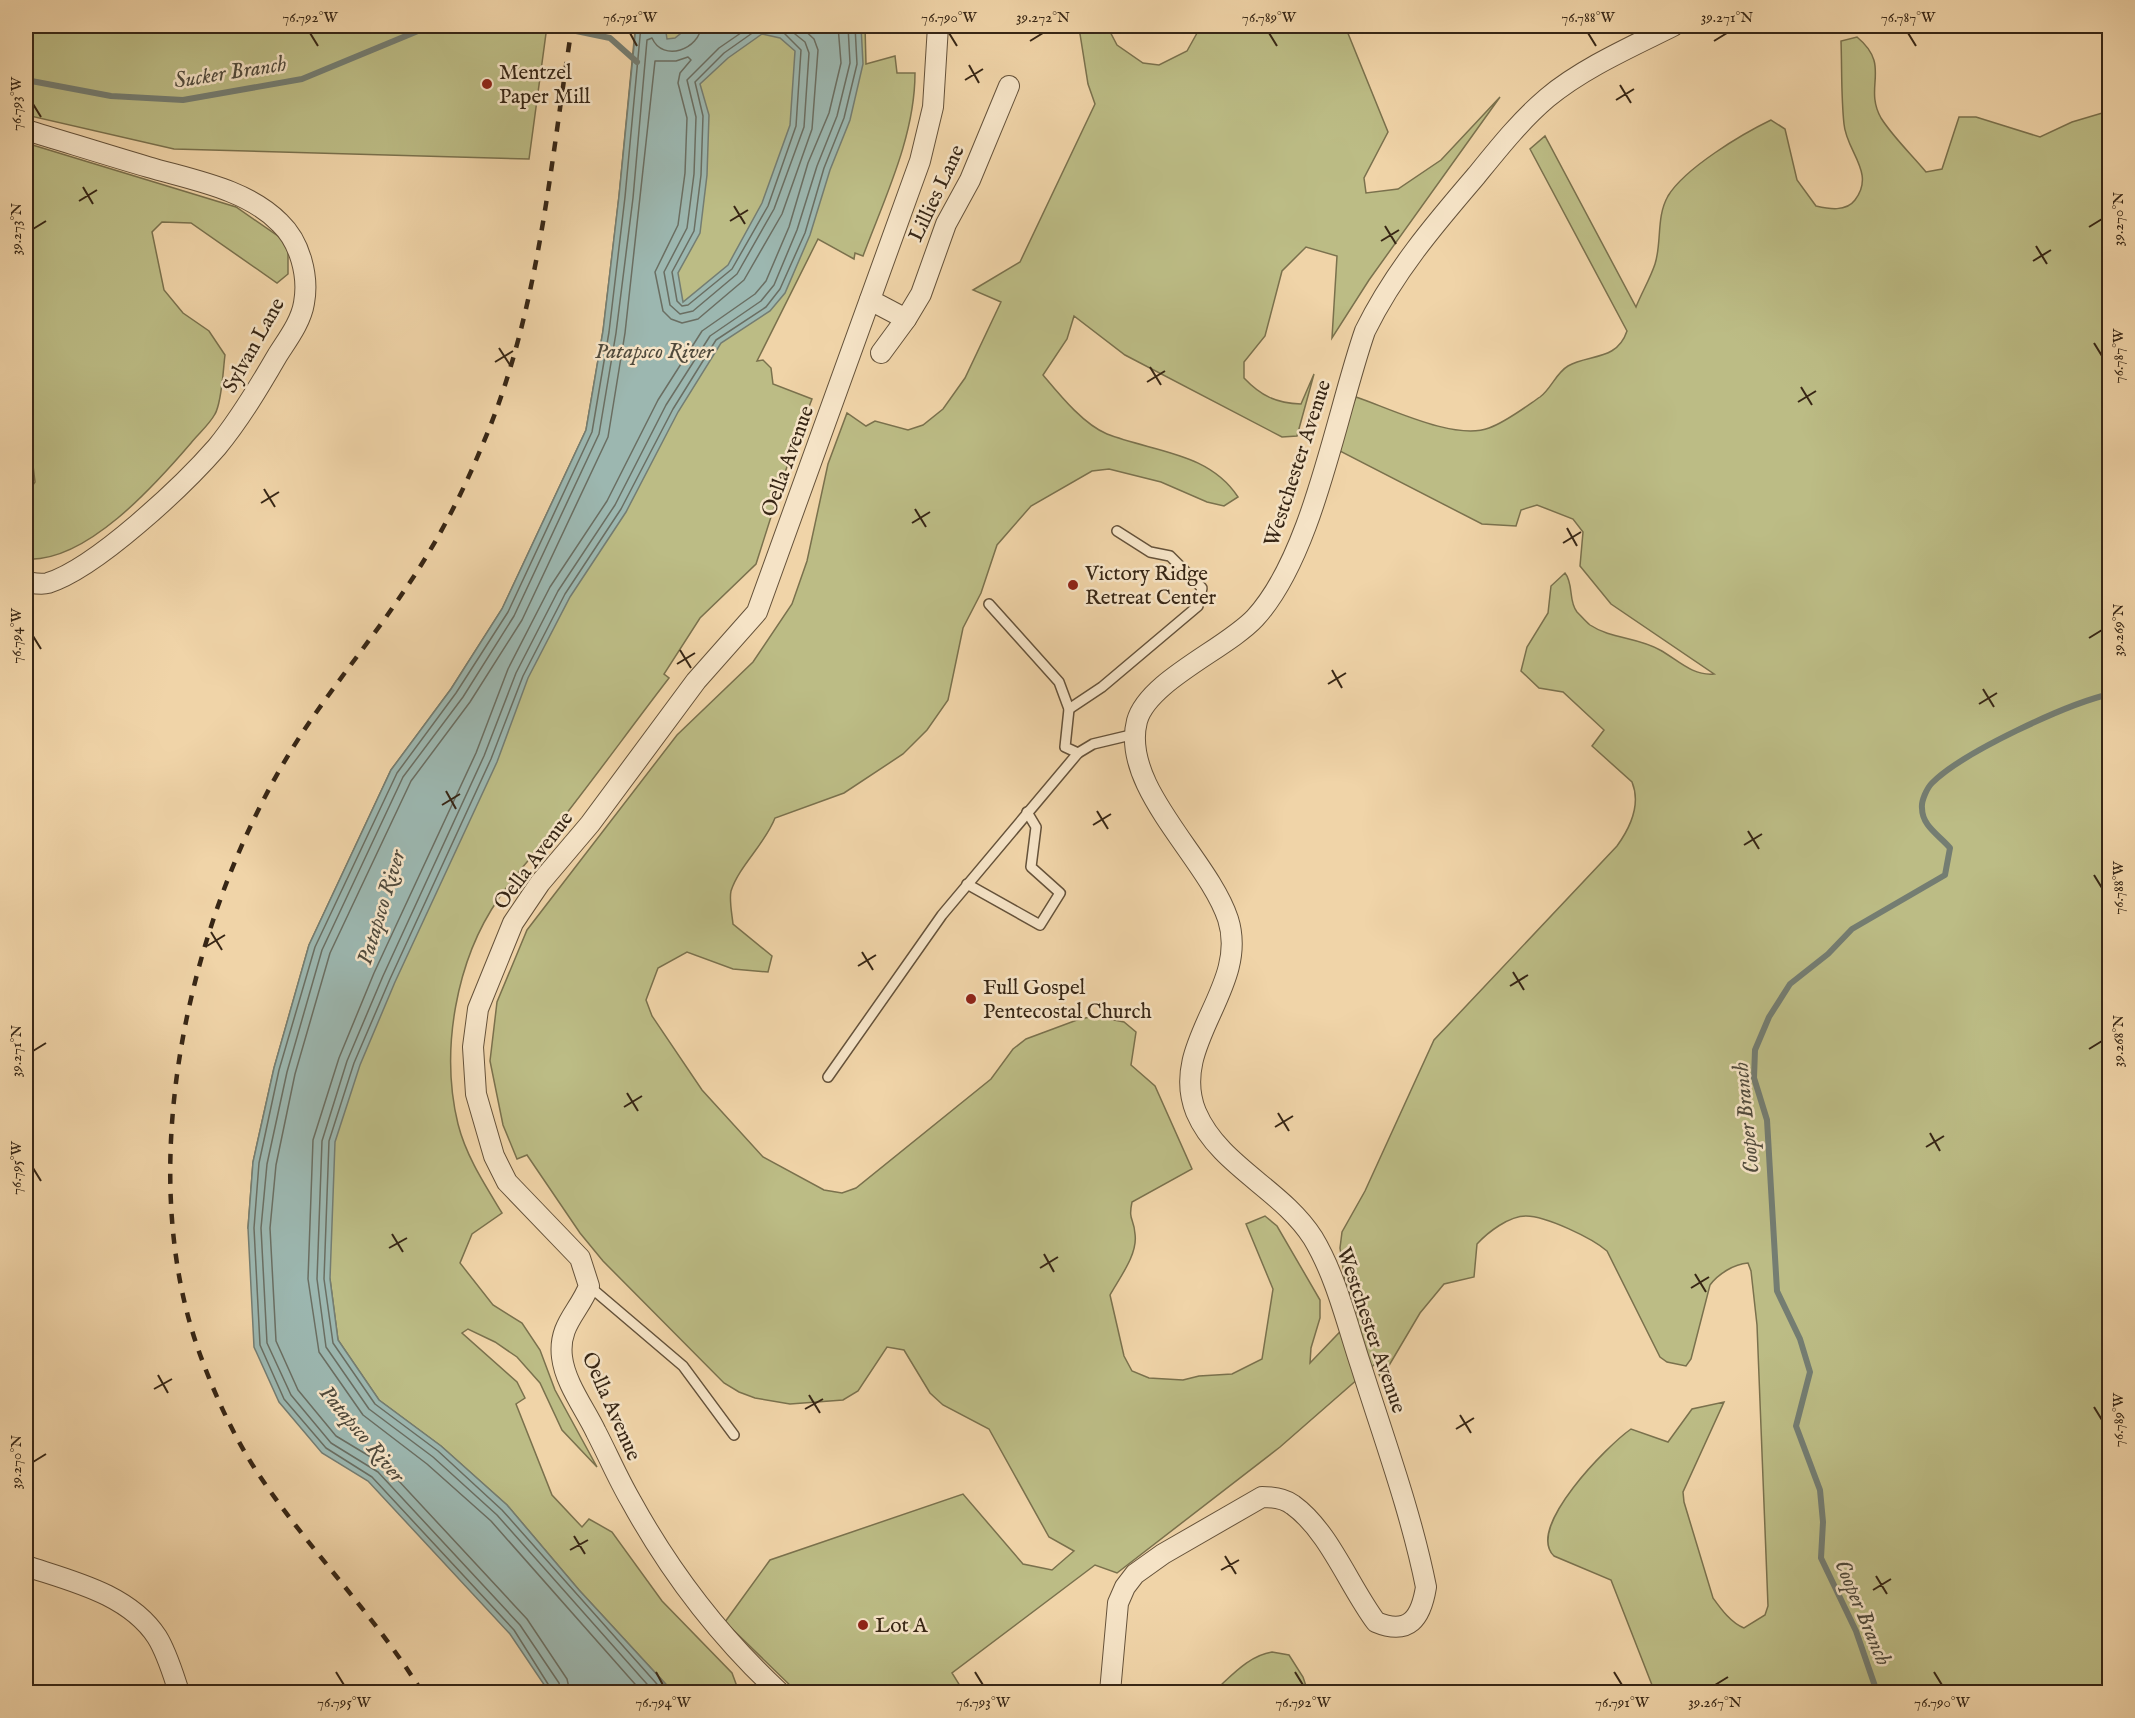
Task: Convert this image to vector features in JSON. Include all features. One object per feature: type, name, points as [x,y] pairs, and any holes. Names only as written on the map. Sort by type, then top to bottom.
[{"type":"street","name":"Oella Avenue","points":[[779,1692],[750,1665],[700,1607],[658,1545],[618,1477],[569,1379],[562,1357],[566,1323],[589,1286],[580,1258],[507,1182],[495,1156],[476,1094],[473,1047],[478,1009],[513,923],[540,883],[590,824],[696,681],[757,612],[922,150],[933,107],[938,26]]},
{"type":"street","name":"Westchester Avenue","points":[[1110,1692],[1118,1603],[1125,1587],[1136,1574],[1163,1554],[1262,1497],[1292,1503],[1307,1517],[1376,1622],[1390,1628],[1403,1626],[1417,1618],[1423,1607],[1426,1587],[1420,1558],[1339,1299],[1311,1236],[1282,1204],[1230,1158],[1208,1134],[1195,1110],[1190,1085],[1192,1056],[1226,979],[1231,939],[1221,905],[1143,775],[1135,734],[1138,715],[1152,696],[1231,639],[1252,621],[1270,600],[1301,539],[1365,331],[1380,300],[1415,248],[1513,132],[1547,98],[1581,75],[1673,26]]},
{"type":"street","name":"Lillies Lane","points":[[881,353],[921,294],[946,224],[970,180],[1009,86]]},
{"type":"street","name":"Sylvan Lane","points":[[26,130],[214,187],[259,205],[282,224],[298,250],[303,271],[304,303],[296,325],[243,411],[217,447],[182,483],[103,552],[76,571],[45,584],[26,582]]},
{"type":"street","points":[[870,300],[906,319]]},
{"type":"street","points":[[26,1566],[94,1589],[129,1609],[156,1636],[179,1692]]},
{"type":"lane","points":[[1069,710],[1102,687],[1198,606],[1202,588],[1170,556],[1150,552],[1117,531]]},
{"type":"lane","points":[[989,604],[1059,682],[1069,710],[1065,747],[1078,753]]},
{"type":"lane","points":[[828,1077],[942,915],[1078,753],[1093,744],[1135,734]]},
{"type":"lane","points":[[967,884],[1040,925],[1060,893],[1031,867],[1036,827],[1027,812]]},
{"type":"lane","points":[[589,1286],[683,1366],[734,1435]]},
{"type":"green space","points":[[26,26],[547,26],[529,159],[174,149],[26,115]]},
{"type":"green space","points":[[618,26],[865,26],[866,64],[895,56],[897,73],[915,73],[914,97],[904,143],[863,256],[855,253],[854,259],[818,239],[757,361],[763,360],[771,368],[773,384],[812,399],[791,454],[756,564],[700,618],[664,674],[669,678],[552,833],[499,898],[484,922],[462,977],[452,1036],[453,1096],[461,1136],[471,1159],[502,1213],[472,1234],[460,1263],[493,1305],[522,1323],[540,1350],[555,1390],[597,1467],[562,1430],[540,1383],[517,1357],[495,1342],[468,1329],[462,1333],[517,1382],[525,1398],[516,1404],[552,1495],[582,1527],[589,1519],[612,1532],[662,1601],[732,1673],[739,1692],[673,1692],[579,1590],[507,1505],[441,1446],[379,1400],[338,1340],[330,1279],[248,1228],[253,1162],[274,1068],[309,945],[391,770],[451,689],[502,609],[586,430],[603,331],[635,31]]},
{"type":"green space","points":[[1068,26],[1107,26],[1117,45],[1143,63],[1159,65],[1187,51],[1201,26],[1345,26],[1388,132],[1364,178],[1366,193],[1398,189],[1441,160],[1500,97],[1369,280],[1332,338],[1337,256],[1306,247],[1282,271],[1265,336],[1244,362],[1244,378],[1257,390],[1270,397],[1301,404],[1314,374],[1297,436],[1282,437],[1125,355],[1074,316],[1067,339],[1043,375],[1064,399],[1080,416],[1107,434],[1179,455],[1212,471],[1226,482],[1238,497],[1224,506],[1207,502],[1161,482],[1109,469],[1092,471],[1031,506],[997,545],[981,593],[963,628],[948,700],[927,730],[903,754],[844,793],[775,818],[771,828],[740,873],[730,895],[733,924],[772,956],[768,972],[733,969],[687,952],[658,968],[646,1000],[652,1016],[702,1090],[763,1157],[824,1190],[842,1193],[856,1188],[991,1079],[1013,1049],[1026,1039],[1094,1016],[1124,1022],[1136,1032],[1131,1065],[1155,1086],[1192,1169],[1132,1202],[1134,1249],[1110,1295],[1124,1356],[1132,1371],[1149,1378],[1183,1380],[1199,1376],[1232,1374],[1262,1359],[1273,1289],[1246,1224],[1265,1216],[1277,1226],[1320,1300],[1320,1318],[1311,1348],[1310,1363],[1357,1314],[1345,1281],[1340,1248],[1342,1232],[1365,1191],[1434,1040],[1617,846],[1633,816],[1635,799],[1632,782],[1592,746],[1604,730],[1563,692],[1539,688],[1521,671],[1527,647],[1548,613],[1551,586],[1565,573],[1568,577],[1574,608],[1590,625],[1598,630],[1652,646],[1692,670],[1714,674],[1611,604],[1580,566],[1583,532],[1573,519],[1537,505],[1521,510],[1516,526],[1482,524],[1334,448],[1356,397],[1422,422],[1475,431],[1495,425],[1540,397],[1568,366],[1609,352],[1622,341],[1627,331],[1530,149],[1545,136],[1636,307],[1655,264],[1660,221],[1668,196],[1676,185],[1700,163],[1771,120],[1785,129],[1797,180],[1816,206],[1842,208],[1855,200],[1861,190],[1862,181],[1861,171],[1844,124],[1841,41],[1857,37],[1867,47],[1873,57],[1875,67],[1876,107],[1881,118],[1926,172],[1942,169],[1959,117],[1976,117],[2040,137],[2072,122],[2109,111],[2109,1692],[1627,1692],[1652,1685],[1611,1580],[1554,1556],[1548,1543],[1551,1527],[1573,1488],[1605,1452],[1631,1429],[1668,1442],[1692,1409],[1724,1402],[1683,1492],[1684,1502],[1713,1598],[1731,1619],[1744,1628],[1765,1615],[1768,1606],[1757,1325],[1751,1271],[1748,1263],[1737,1265],[1713,1281],[1710,1285],[1691,1359],[1686,1366],[1667,1362],[1660,1357],[1607,1251],[1568,1229],[1526,1216],[1499,1225],[1477,1244],[1474,1277],[1444,1284],[1420,1313],[1381,1379],[1375,1364],[1280,1447],[1117,1573],[1095,1565],[952,1673],[962,1689],[958,1692],[797,1692],[725,1622],[770,1560],[963,1494],[1023,1564],[1052,1570],[1074,1551],[1049,1537],[989,1429],[943,1405],[930,1393],[904,1350],[887,1347],[858,1391],[843,1400],[790,1404],[755,1398],[724,1383],[603,1261],[580,1233],[527,1155],[517,1159],[503,1125],[490,1061],[497,1002],[527,930],[677,735],[753,662],[792,604],[807,561],[828,464],[847,413],[866,426],[875,421],[908,430],[923,425],[943,409],[965,378],[1001,302],[973,290],[1020,262],[1095,104],[1088,84],[1080,34]]},
{"type":"green space","points":[[26,143],[236,207],[288,243],[288,274],[277,283],[191,223],[162,222],[152,232],[164,290],[183,313],[209,331],[225,355],[217,409],[210,422],[176,460],[118,518],[72,548],[49,557],[26,559],[26,495],[35,482],[26,408]]},
{"type":"green space","points":[[1272,1652],[1289,1655],[1303,1677],[1308,1692],[1221,1692],[1222,1684],[1239,1669],[1258,1656]]},
{"type":"water","name":"Patapsco River","points":[[636,26],[665,26],[667,39],[675,38],[690,26],[861,26],[863,64],[850,120],[830,170],[810,235],[785,293],[770,311],[721,343],[678,412],[626,512],[570,597],[528,678],[497,762],[395,982],[360,1065],[335,1142],[330,1279],[338,1340],[379,1400],[441,1446],[507,1505],[579,1590],[673,1692],[549,1692],[510,1634],[368,1481],[322,1453],[279,1402],[254,1347],[248,1228],[253,1162],[274,1068],[309,945],[391,770],[451,689],[502,609],[586,430],[603,331]],"holes":[[[762,34],[780,38],[795,51],[790,125],[762,203],[728,265],[683,302],[678,273],[700,233],[707,175],[709,115],[700,84],[728,58]]]},
{"type":"waterway","name":"Sucker Branch","points":[[26,80],[111,96],[183,100],[302,79],[430,26]]},
{"type":"waterway","name":"Sucker Branch","points":[[552,26],[610,38],[637,62]]},
{"type":"waterway","name":"Cooper Branch","points":[[1877,1692],[1856,1631],[1821,1558],[1823,1522],[1820,1490],[1796,1426],[1810,1372],[1800,1339],[1777,1291],[1767,1120],[1754,1078],[1755,1050],[1769,1017],[1790,984],[1828,954],[1852,929],[1945,875],[1950,848],[1928,825],[1923,814],[1923,798],[1932,783],[1967,757],[2016,731],[2068,708],[2110,694]]},
{"type":"railway","points":[[422,1692],[383,1636],[257,1472],[221,1406],[204,1365],[182,1291],[171,1212],[171,1131],[181,1049],[199,968],[224,890],[255,816],[305,729],[390,611],[437,539],[474,465],[501,396],[530,292],[549,186],[572,26]]},
{"type":"place","name":"Mentzel Paper Mill","points":[[487,84]]},
{"type":"place","name":"Victory Ridge Retreat Center","points":[[1073,585]]},
{"type":"place","name":"Full Gospel Pentecostal Church","points":[[971,999]]},
{"type":"place","name":"Lot A","points":[[863,1625]]}]
